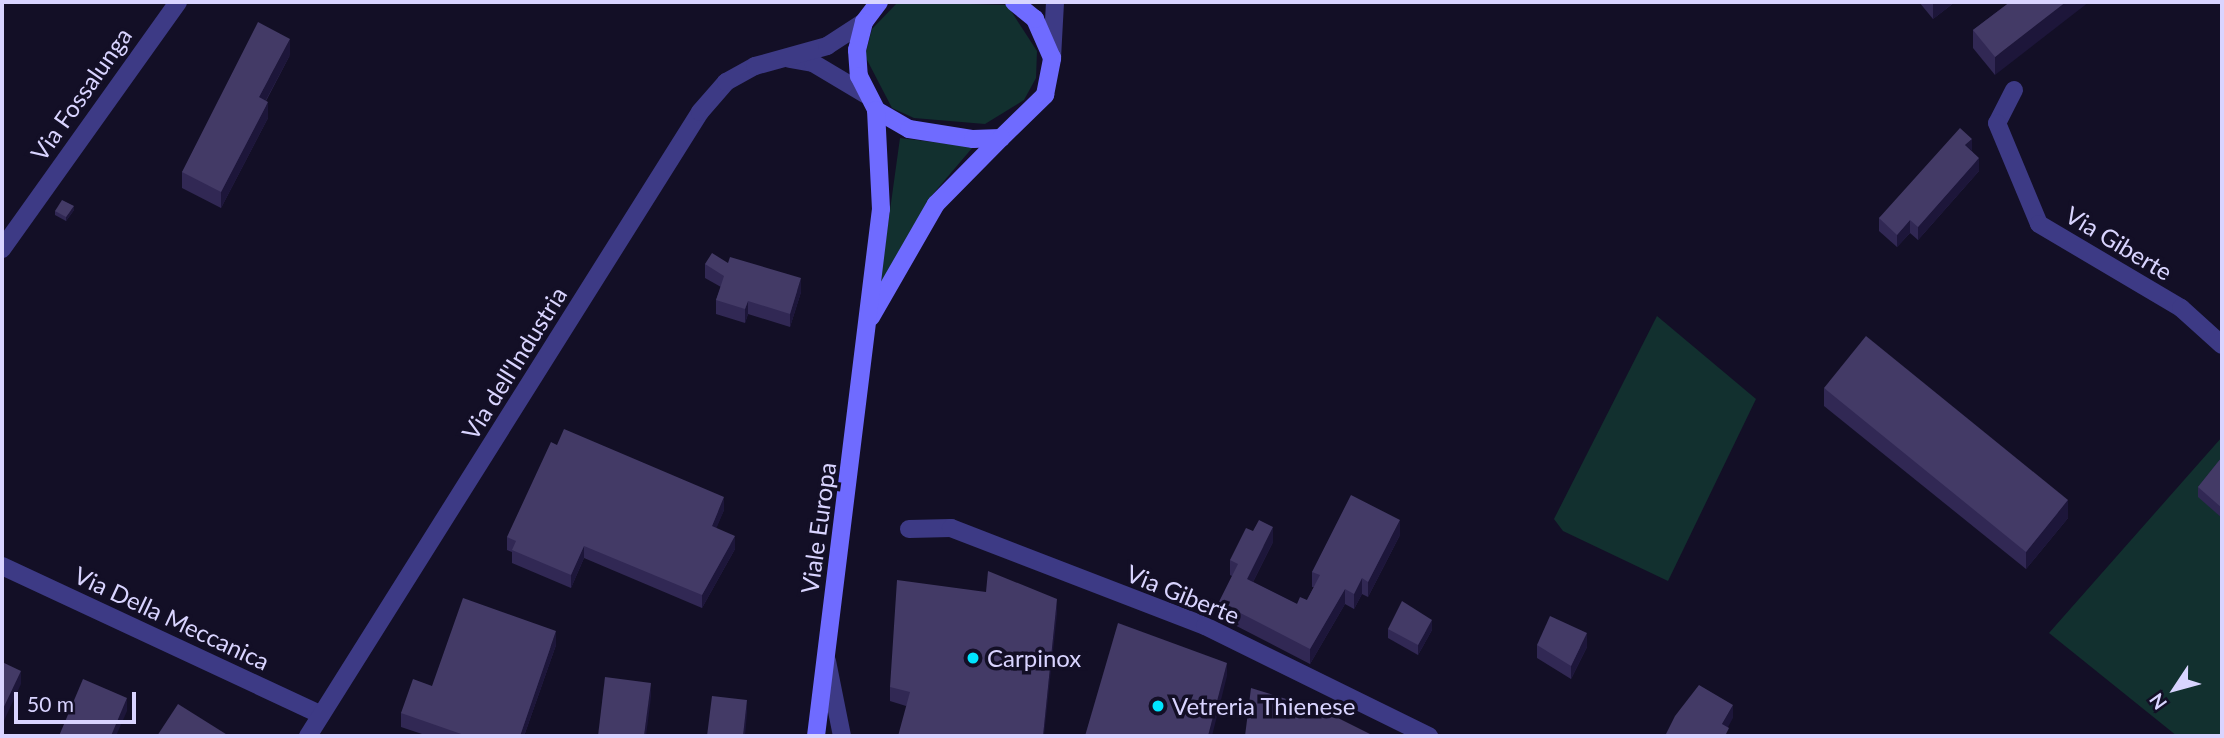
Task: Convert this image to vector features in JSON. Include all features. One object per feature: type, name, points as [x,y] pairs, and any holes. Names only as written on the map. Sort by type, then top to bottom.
[{"type":"main road","points":[[879,2],[864,22],[857,64],[866,94],[876,110],[921,132],[1001,138]]},
{"type":"main road","points":[[866,326],[936,204],[1045,95],[1052,58],[1035,19],[1014,2]]},
{"type":"main road","name":"Viale Europa","points":[[816,736],[881,209],[876,110]]},
{"type":"street","name":"Via Fossalunga","points":[[2,249],[178,2]]},
{"type":"street","points":[[1052,58],[1055,2]]},
{"type":"street","name":"Via dell'Industria","points":[[314,735],[321,715],[700,112],[726,82],[755,65],[790,58],[827,46],[864,22]]},
{"type":"street","name":"Via dell'Industria","points":[[790,58],[813,63],[866,94]]},
{"type":"street","name":"Via Giberte","points":[[2014,90],[1997,123],[2039,224],[2181,308],[2222,345]]},
{"type":"street","name":"Via Giberte","points":[[909,529],[951,528],[1205,626],[1421,734]]},
{"type":"street","name":"Via Della Meccanica","points":[[2,566],[321,715]]},
{"type":"street","points":[[825,650],[842,736]]},
{"type":"green space","points":[[898,2],[1007,5],[1037,51],[1036,78],[1024,100],[985,124],[914,118],[892,108],[865,56],[872,29]]},
{"type":"green space","points":[[900,138],[973,147],[927,201],[877,304]]},
{"type":"green space","points":[[1657,316],[1756,399],[1668,581],[1563,531],[1554,519]]},
{"type":"green space","points":[[2222,437],[2222,736],[2177,736],[2049,633]]},
{"type":"building","points":[[2010,2],[2066,2],[1995,57],[1973,30]]},
{"type":"building","points":[[258,22],[290,39],[259,97],[268,102],[221,192],[182,172]]},
{"type":"building","points":[[1960,128],[1972,139],[1965,145],[1979,158],[1918,227],[1910,220],[1897,235],[1879,218]]},
{"type":"building","points":[[62,200],[74,206],[66,217],[55,211]]},
{"type":"building","points":[[712,253],[728,263],[730,257],[801,278],[790,314],[748,301],[745,309],[716,300],[724,276],[705,264]]},
{"type":"building","points":[[1866,336],[2068,500],[2026,552],[1824,388]]},
{"type":"building","points":[[564,429],[724,497],[712,526],[735,536],[702,595],[584,546],[571,575],[512,550],[516,541],[507,537],[551,442],[557,445]]},
{"type":"building","points":[[2222,457],[2222,508],[2198,487]]},
{"type":"building","points":[[1351,495],[1400,520],[1368,582],[1362,578],[1354,594],[1345,589],[1310,649],[1219,602],[1238,564],[1230,560],[1246,528],[1253,531],[1259,520],[1273,527],[1247,579],[1297,604],[1300,597],[1307,600],[1320,575],[1312,572]]},
{"type":"building","name":"Carpinox","points":[[988,571],[1057,599],[1043,736],[898,736],[910,692],[890,687],[897,580],[986,592]]},
{"type":"building","points":[[463,598],[556,631],[520,736],[467,736],[401,713],[413,679],[432,686]]},
{"type":"building","points":[[1402,601],[1432,620],[1418,645],[1388,629]]},
{"type":"building","points":[[1550,616],[1587,633],[1571,666],[1537,645]]},
{"type":"building","name":"Vetreria Thienese","points":[[1118,623],[1227,663],[1208,736],[1085,736]]},
{"type":"building","points":[[2,662],[21,671],[2,711]]},
{"type":"building","points":[[605,677],[651,683],[644,736],[598,736]]},
{"type":"building","points":[[83,679],[127,698],[111,736],[59,736]]},
{"type":"building","points":[[1699,685],[1733,705],[1722,724],[1729,728],[1725,736],[1665,736],[1675,716]]},
{"type":"building","points":[[1251,688],[1322,710],[1374,736],[1245,736]]},
{"type":"building","points":[[712,696],[747,700],[743,736],[707,736]]},
{"type":"building","points":[[178,704],[229,736],[157,736]]},
{"type":"place","name":"Carpinox","points":[[973,658]]},
{"type":"place","name":"Vetreria Thienese","points":[[1158,706]]}]
